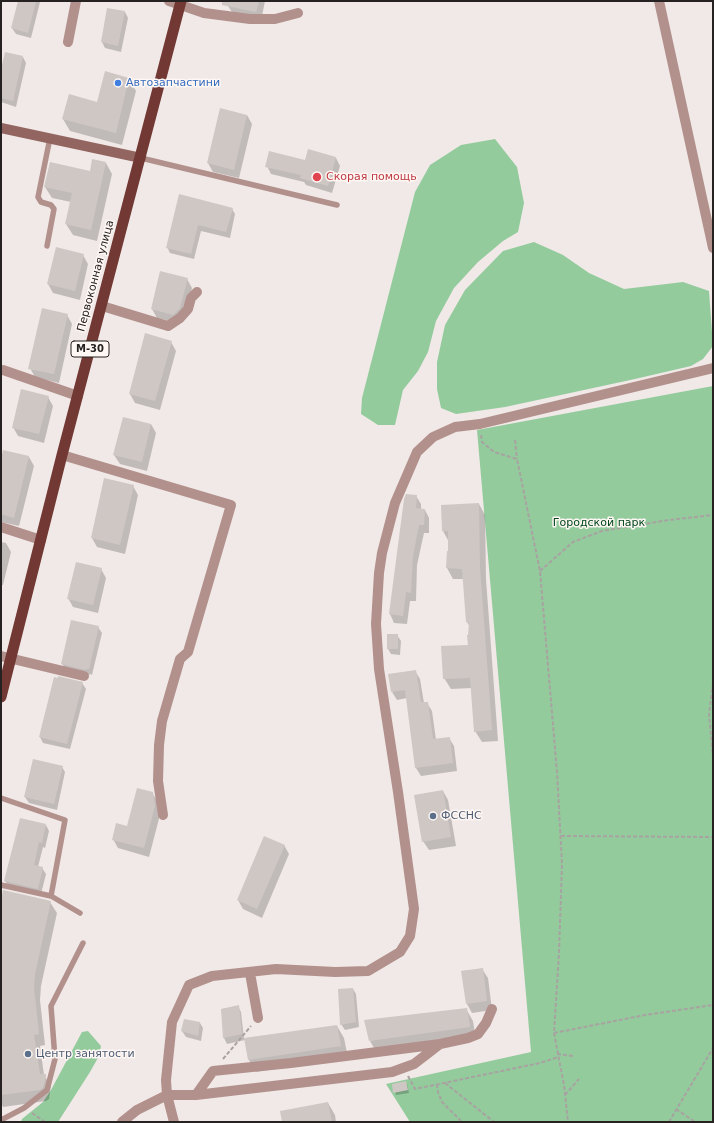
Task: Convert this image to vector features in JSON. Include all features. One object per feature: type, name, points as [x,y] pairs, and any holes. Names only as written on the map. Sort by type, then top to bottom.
[{"type":"highway","name":"Первоконная улица","points":[[1,697],[6,658],[41,540],[181,3]]},
{"type":"main road","points":[[1,128],[141,158]]},
{"type":"street","points":[[68,42],[76,1]]},
{"type":"street","points":[[169,1],[181,3],[204,13],[250,19],[275,19],[298,13]]},
{"type":"street","points":[[659,1],[713,248]]},
{"type":"street","points":[[102,306],[168,326],[180,318],[188,309],[191,298],[197,292]]},
{"type":"street","points":[[174,1122],[167,1095],[166,1080],[172,1022],[189,985],[212,976],[276,970],[335,972],[368,971],[400,952],[410,936],[414,909],[379,669],[376,624],[379,572],[382,553],[395,502],[417,452],[432,436],[455,427],[480,424],[713,368]]},
{"type":"street","points":[[3,370],[78,396]]},
{"type":"street","points":[[62,455],[231,505],[188,652],[180,659],[162,721],[158,781],[163,816]]},
{"type":"street","points":[[1,527],[41,540]]},
{"type":"street","points":[[6,658],[84,676]]},
{"type":"street","points":[[250,973],[258,1018]]},
{"type":"street","points":[[196,1095],[213,1071],[291,1063],[440,1044],[468,1038],[478,1034],[486,1023],[492,1009]]},
{"type":"street","points":[[122,1122],[137,1110],[167,1095],[196,1095],[392,1072],[414,1064],[440,1044]]},
{"type":"lane","points":[[47,246],[54,209],[51,205],[41,202],[38,197],[50,138]]},
{"type":"lane","points":[[141,158],[337,205]]},
{"type":"lane","points":[[1,798],[65,820],[51,896]]},
{"type":"lane","points":[[1,885],[51,896],[80,913]]},
{"type":"lane","points":[[1,1120],[24,1108],[47,1090],[55,1059],[51,1006],[83,943]]},
{"type":"path","points":[[480,424],[482,442],[494,452],[518,458]]},
{"type":"path","points":[[515,440],[540,571],[557,772],[562,872],[554,1033],[565,1095],[568,1122]]},
{"type":"path","points":[[540,571],[573,542],[602,531],[669,520],[713,515]]},
{"type":"path","points":[[713,683],[709,714],[713,757]]},
{"type":"path","points":[[561,836],[713,837]]},
{"type":"path","points":[[554,1033],[645,1015],[713,1004]]},
{"type":"path","points":[[213,1071],[258,1018]]},
{"type":"path","points":[[668,1122],[713,1048]]},
{"type":"path","points":[[557,1054],[573,1056]]},
{"type":"path","points":[[404,1068],[415,1089],[558,1058]]},
{"type":"path","points":[[565,1095],[579,1079]]},
{"type":"path","points":[[444,1083],[494,1122]]},
{"type":"path","points":[[437,1084],[442,1102],[462,1122]]},
{"type":"path","points":[[24,1108],[45,1122]]},
{"type":"path","points":[[676,1109],[695,1122]]},
{"type":"green space","points":[[495,139],[517,167],[524,203],[518,232],[503,241],[478,262],[454,288],[436,321],[428,352],[418,371],[403,390],[395,425],[378,425],[361,414],[362,398],[415,192],[430,165],[461,145]]},
{"type":"green space","points":[[534,242],[563,255],[589,273],[624,289],[683,282],[709,291],[713,346],[703,359],[691,366],[635,379],[505,407],[456,414],[441,408],[437,389],[437,362],[445,325],[465,290],[503,251]]},
{"type":"green space","name":"Городской парк","points":[[713,386],[713,1122],[410,1122],[386,1084],[531,1052],[477,430]]},
{"type":"green space","points":[[88,1031],[101,1046],[99,1056],[58,1122],[21,1122],[22,1119],[43,1102],[82,1032]]},
{"type":"building","points":[[18,1],[36,1],[28,33],[11,28]]},
{"type":"building","points":[[222,1],[259,1],[256,12],[222,5]]},
{"type":"building","points":[[107,8],[125,11],[118,46],[101,42]]},
{"type":"building","points":[[5,52],[23,56],[13,101],[1,98],[1,69]]},
{"type":"building","points":[[105,71],[129,78],[116,133],[62,119],[69,94],[97,102]]},
{"type":"building","points":[[220,108],[247,115],[234,170],[207,163]]},
{"type":"building","points":[[308,149],[336,157],[328,186],[300,178],[301,175],[265,167],[269,151],[305,160]]},
{"type":"building","points":[[92,159],[106,162],[91,230],[65,224],[72,193],[44,187],[50,162],[90,171]]},
{"type":"building","points":[[179,194],[233,208],[226,232],[198,225],[191,254],[166,248]]},
{"type":"building","points":[[56,247],[84,254],[75,291],[47,284]]},
{"type":"building","points":[[160,271],[188,278],[180,308],[173,315],[151,309]]},
{"type":"building","points":[[42,308],[68,314],[54,374],[28,369]]},
{"type":"building","points":[[145,333],[172,341],[155,401],[129,394]]},
{"type":"building","points":[[21,389],[49,396],[39,434],[12,428]]},
{"type":"building","points":[[123,417],[151,424],[142,462],[113,455]]},
{"type":"building","points":[[3,450],[29,456],[14,518],[1,514],[1,458]]},
{"type":"building","points":[[104,478],[134,485],[120,545],[91,538]]},
{"type":"building","points":[[406,494],[417,495],[416,508],[425,509],[424,525],[419,525],[413,556],[411,593],[406,592],[403,616],[389,614],[404,499]]},
{"type":"building","points":[[479,503],[480,568],[492,730],[474,732],[470,678],[443,679],[441,646],[468,645],[467,635],[469,623],[466,622],[462,569],[446,568],[448,531],[442,531],[441,505]]},
{"type":"building","points":[[76,562],[102,568],[93,605],[67,599]]},
{"type":"building","points":[[71,620],[99,626],[89,669],[86,670],[61,664]]},
{"type":"building","points":[[387,634],[398,634],[398,649],[387,649]]},
{"type":"building","points":[[416,670],[421,702],[428,702],[433,739],[450,737],[453,763],[415,768],[405,690],[391,692],[388,674]]},
{"type":"building","points":[[58,676],[83,682],[67,744],[39,737],[54,677],[58,678]]},
{"type":"building","points":[[33,759],[63,766],[54,804],[24,797]]},
{"type":"building","points":[[137,788],[153,792],[155,806],[144,848],[112,840],[116,823],[127,826]]},
{"type":"building","name":"ФССНС","points":[[443,790],[451,837],[422,842],[414,795]]},
{"type":"building","points":[[20,818],[46,824],[42,843],[39,842],[34,865],[43,867],[38,889],[4,881]]},
{"type":"building","points":[[264,836],[285,845],[257,909],[237,900]]},
{"type":"building","points":[[3,890],[51,901],[35,974],[34,988],[39,1034],[34,1035],[40,1074],[46,1074],[46,1077],[43,1088],[40,1090],[1,1095],[1,900]]},
{"type":"building","points":[[483,968],[487,1001],[466,1004],[461,971]]},
{"type":"building","points":[[353,988],[356,1022],[340,1025],[338,989]]},
{"type":"building","points":[[239,1005],[242,1034],[223,1038],[221,1009]]},
{"type":"building","points":[[467,1008],[470,1027],[369,1041],[364,1020]]},
{"type":"building","points":[[184,1019],[200,1022],[198,1036],[181,1031]]},
{"type":"building","points":[[337,1025],[341,1046],[248,1060],[244,1038]]},
{"type":"building","points":[[406,1081],[408,1090],[393,1093],[392,1084]]},
{"type":"building","points":[[328,1102],[332,1122],[282,1122],[280,1111]]},
{"type":"place","name":"Автозапчастини","points":[[118,83]]},
{"type":"place","name":"Скорая помощь","points":[[317,177]]},
{"type":"place","name":"ФССНС","points":[[433,816]]},
{"type":"place","name":"Центр занятости","points":[[28,1054]]}]
